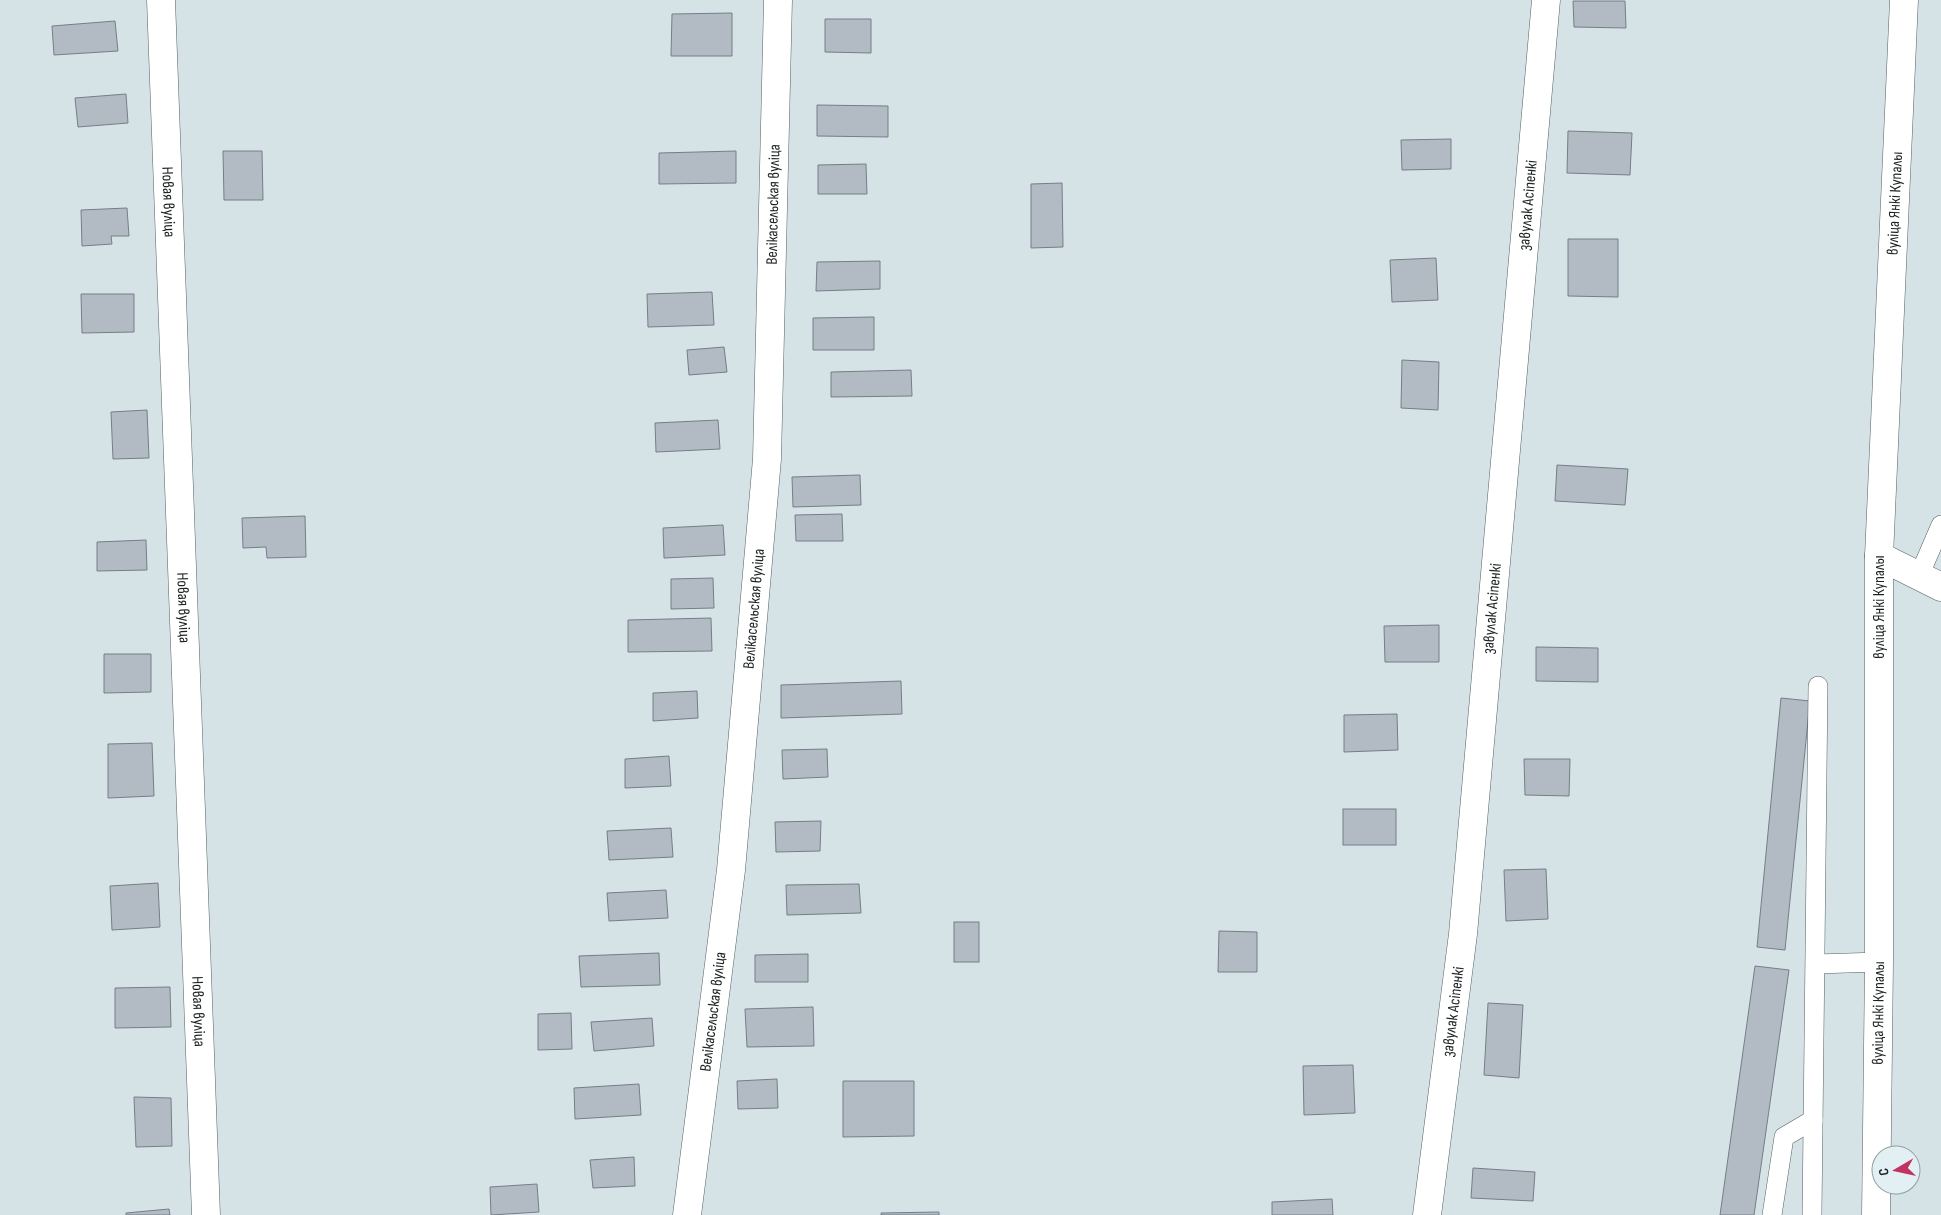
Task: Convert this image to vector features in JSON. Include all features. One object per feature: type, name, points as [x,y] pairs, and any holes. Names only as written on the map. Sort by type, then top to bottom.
[{"type":"street","name":"Новая вуліца","points":[[161,0],[206,1215]]},
{"type":"street","name":"Велікасельская вуліца","points":[[687,1215],[731,870],[767,459],[778,0]]},
{"type":"street","name":"завулак Асіпенкі","points":[[1427,1215],[1463,934],[1546,0]]},
{"type":"street","name":"вуліца Янкі Купалы","points":[[1876,1215],[1879,962],[1879,556],[1904,0]]},
{"type":"street","points":[[1879,556],[1930,581]]},
{"type":"lane","points":[[1930,581],[1941,525]]},
{"type":"lane","points":[[1812,1215],[1818,686]]},
{"type":"lane","points":[[1816,964],[1879,962]]},
{"type":"lane","points":[[1772,1215],[1784,1137],[1814,1120]]},
{"type":"building","points":[[1573,1],[1625,1],[1626,28],[1574,27]]},
{"type":"building","points":[[732,13],[732,56],[671,56],[672,14]]},
{"type":"building","points":[[825,19],[871,19],[871,53],[825,52]]},
{"type":"building","points":[[115,21],[118,51],[54,55],[52,26]]},
{"type":"building","points":[[126,94],[128,123],[78,127],[75,98]]},
{"type":"building","points":[[817,105],[888,106],[888,137],[817,136]]},
{"type":"building","points":[[1568,131],[1632,133],[1630,175],[1567,173]]},
{"type":"building","points":[[1451,139],[1451,169],[1402,170],[1401,140]]},
{"type":"building","points":[[223,151],[262,151],[263,200],[224,200]]},
{"type":"building","points":[[736,151],[736,183],[659,184],[659,153]]},
{"type":"building","points":[[866,164],[867,194],[818,194],[818,165]]},
{"type":"building","points":[[1062,183],[1063,247],[1031,248],[1031,184]]},
{"type":"building","points":[[127,208],[129,236],[111,236],[112,244],[82,246],[81,210]]},
{"type":"building","points":[[1568,239],[1618,239],[1618,297],[1568,296]]},
{"type":"building","points":[[1436,258],[1438,300],[1392,302],[1390,260]]},
{"type":"building","points":[[880,261],[880,289],[816,291],[817,262]]},
{"type":"building","points":[[712,292],[714,325],[648,327],[647,294]]},
{"type":"building","points":[[81,294],[134,294],[134,332],[82,333]]},
{"type":"building","points":[[874,317],[874,350],[813,350],[813,318]]},
{"type":"building","points":[[724,347],[727,372],[689,375],[687,350]]},
{"type":"building","points":[[1402,360],[1439,362],[1438,410],[1401,408]]},
{"type":"building","points":[[911,370],[912,396],[831,397],[831,372]]},
{"type":"building","points":[[147,410],[149,458],[113,459],[111,412]]},
{"type":"building","points":[[718,420],[720,449],[656,452],[655,423]]},
{"type":"building","points":[[1557,465],[1628,469],[1625,505],[1555,501]]},
{"type":"building","points":[[860,475],[861,505],[793,507],[792,477]]},
{"type":"building","points":[[842,514],[843,541],[796,541],[795,515]]},
{"type":"building","points":[[305,516],[306,557],[267,558],[266,547],[243,548],[242,518]]},
{"type":"building","points":[[723,525],[725,555],[664,558],[663,528]]},
{"type":"building","points":[[146,540],[147,570],[97,571],[97,542]]},
{"type":"building","points":[[713,578],[714,608],[671,609],[671,579]]},
{"type":"building","points":[[711,618],[712,651],[628,652],[628,620]]},
{"type":"building","points":[[1439,625],[1439,662],[1385,662],[1384,626]]},
{"type":"building","points":[[1536,647],[1598,648],[1598,682],[1536,681]]},
{"type":"building","points":[[104,654],[151,654],[151,692],[104,693]]},
{"type":"building","points":[[901,681],[902,714],[781,718],[781,685]]},
{"type":"building","points":[[697,691],[698,718],[653,721],[653,693]]},
{"type":"building","points":[[1781,698],[1810,701],[1785,950],[1757,947]]},
{"type":"building","points":[[1397,714],[1398,750],[1344,752],[1344,715]]},
{"type":"building","points":[[152,743],[154,796],[108,798],[108,744]]},
{"type":"building","points":[[827,749],[828,777],[783,779],[782,750]]},
{"type":"building","points":[[669,756],[671,786],[625,788],[625,759]]},
{"type":"building","points":[[1524,759],[1570,759],[1569,796],[1525,795]]},
{"type":"building","points":[[1343,809],[1396,809],[1396,845],[1343,845]]},
{"type":"building","points":[[821,821],[820,851],[776,852],[775,822]]},
{"type":"building","points":[[671,828],[673,857],[609,860],[607,831]]},
{"type":"building","points":[[1546,869],[1548,919],[1506,921],[1504,870]]},
{"type":"building","points":[[158,883],[160,927],[112,930],[110,886]]},
{"type":"building","points":[[859,884],[861,913],[787,915],[786,885]]},
{"type":"building","points":[[666,890],[668,918],[609,921],[607,893]]},
{"type":"building","points":[[954,922],[979,922],[979,962],[954,962]]},
{"type":"building","points":[[1219,931],[1257,932],[1257,972],[1218,972]]},
{"type":"building","points":[[659,953],[660,985],[581,987],[579,956]]},
{"type":"building","points":[[808,954],[808,982],[755,982],[755,955]]},
{"type":"building","points":[[1755,966],[1789,970],[1754,1215],[1720,1215]]},
{"type":"building","points":[[170,987],[171,1027],[115,1028],[115,988]]},
{"type":"building","points":[[1488,1003],[1523,1005],[1519,1078],[1484,1075]]},
{"type":"building","points":[[813,1007],[814,1046],[747,1047],[745,1009]]},
{"type":"building","points":[[571,1013],[572,1049],[538,1050],[538,1014]]},
{"type":"building","points":[[652,1018],[654,1046],[594,1051],[591,1022]]},
{"type":"building","points":[[1353,1065],[1355,1113],[1304,1115],[1303,1066]]},
{"type":"building","points":[[777,1079],[778,1108],[738,1109],[737,1081]]},
{"type":"building","points":[[843,1081],[914,1081],[914,1136],[843,1137]]},
{"type":"building","points":[[639,1084],[641,1115],[575,1119],[574,1088]]},
{"type":"building","points":[[134,1097],[171,1098],[172,1146],[136,1147]]},
{"type":"building","points":[[634,1157],[635,1186],[593,1188],[590,1160]]},
{"type":"building","points":[[1473,1168],[1535,1172],[1533,1201],[1471,1198]]},
{"type":"building","points":[[537,1184],[539,1212],[491,1215],[490,1187]]},
{"type":"building","points":[[1332,1199],[1333,1215],[1272,1215],[1272,1202]]},
{"type":"building","points":[[169,1209],[170,1215],[126,1215],[126,1213]]},
{"type":"building","points":[[939,1212],[939,1215],[881,1215],[881,1213]]}]
